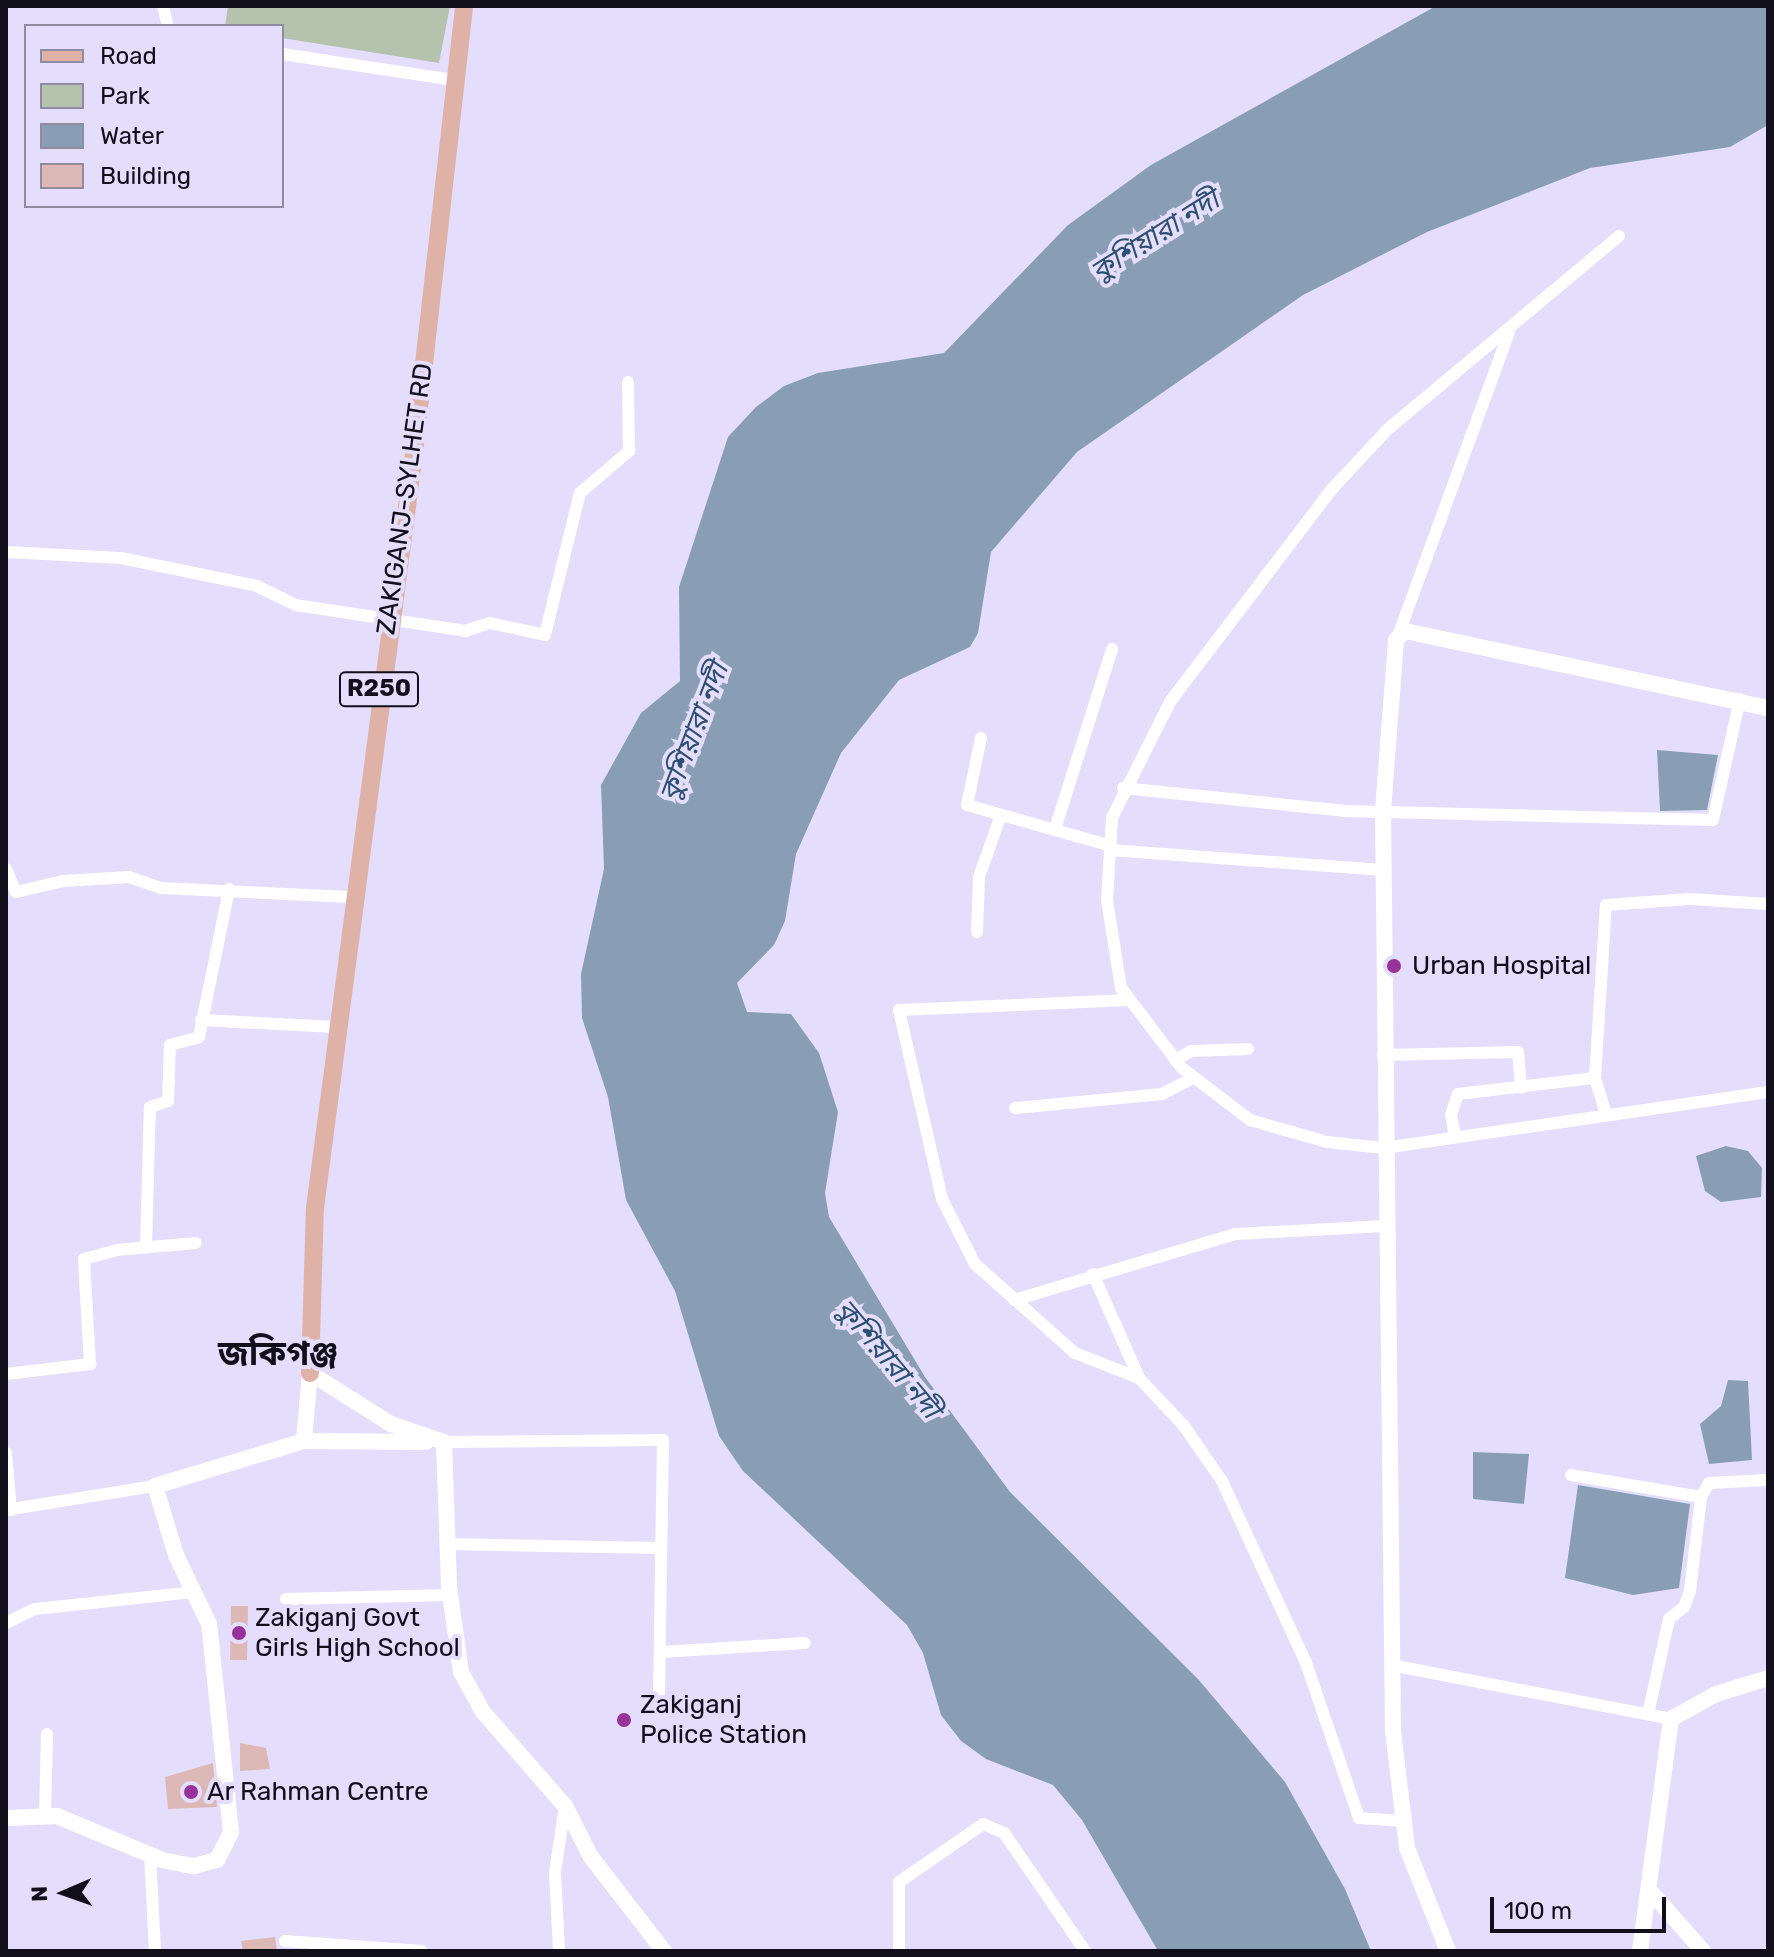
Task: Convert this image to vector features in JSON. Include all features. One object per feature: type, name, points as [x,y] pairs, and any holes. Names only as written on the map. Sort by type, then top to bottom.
[{"type":"main road","name":"ZAKIGANJ-SYLHET RD","points":[[310,1373],[315,1208],[335,1027],[414,453],[453,80],[464,6]]},
{"type":"street","points":[[284,54],[453,80]]},
{"type":"street","points":[[1619,236],[1509,332],[1387,430],[1332,489],[1171,700],[1123,788],[1111,848],[1107,900],[1121,988],[1175,1060],[1250,1120],[1327,1142],[1384,1148],[1768,1092]]},
{"type":"street","points":[[1448,1951],[1407,1848],[1393,1731],[1396,1666],[1384,1148],[1383,810],[1399,633],[1509,332]]},
{"type":"street","points":[[6,552],[165,565],[257,586],[296,605],[465,631],[490,623],[545,635],[580,493],[629,451],[628,382]]},
{"type":"street","points":[[1399,633],[1740,699],[1768,708]]},
{"type":"street","points":[[1055,829],[1112,649]]},
{"type":"street","points":[[1123,788],[1292,808],[1713,820],[1740,699]]},
{"type":"street","points":[[981,738],[964,800],[1001,815],[1111,848],[1383,870]]},
{"type":"street","points":[[977,932],[979,877],[1001,815]]},
{"type":"street","points":[[6,869],[16,892],[63,881],[129,877],[161,888],[351,897]]},
{"type":"street","points":[[146,1247],[150,1107],[168,1101],[170,1045],[199,1037],[229,889]]},
{"type":"street","points":[[1606,1115],[1595,1078],[1606,905],[1690,899],[1768,904]]},
{"type":"street","points":[[1130,1000],[899,1010],[942,1199],[975,1264],[1075,1353],[1139,1378]]},
{"type":"street","points":[[201,1020],[335,1027]]},
{"type":"street","points":[[1175,1060],[1191,1051],[1248,1049]]},
{"type":"street","points":[[1383,1055],[1518,1052],[1521,1088]]},
{"type":"street","points":[[1015,1108],[1162,1094],[1194,1078]]},
{"type":"street","points":[[1455,1137],[1451,1115],[1458,1094],[1595,1078]]},
{"type":"street","points":[[1014,1300],[1093,1274],[1236,1234],[1386,1226]]},
{"type":"street","points":[[6,1374],[90,1364],[84,1259],[146,1247],[196,1243]]},
{"type":"street","points":[[1093,1274],[1139,1378],[1184,1426],[1222,1481],[1318,1691],[1329,1742],[1359,1818],[1403,1821]]},
{"type":"street","points":[[304,1441],[310,1373],[391,1424],[444,1442]]},
{"type":"street","points":[[6,1453],[8,1510],[155,1486],[304,1441],[663,1440],[659,1698]]},
{"type":"street","points":[[444,1442],[450,1595],[461,1672],[483,1712],[565,1806],[591,1857],[664,1951]]},
{"type":"street","points":[[1571,1475],[1701,1497]]},
{"type":"street","points":[[1648,1714],[1669,1619],[1684,1607],[1693,1577],[1701,1497],[1709,1483],[1768,1480]]},
{"type":"street","points":[[6,1818],[45,1816],[150,1855],[194,1866],[217,1860],[231,1832],[209,1624],[193,1592],[155,1486]]},
{"type":"street","points":[[447,1544],[660,1548]]},
{"type":"street","points":[[6,1623],[35,1609],[193,1592]]},
{"type":"street","points":[[286,1599],[450,1595]]},
{"type":"street","points":[[662,1652],[805,1643]]},
{"type":"street","points":[[1396,1666],[1671,1719],[1716,1694],[1768,1678]]},
{"type":"street","points":[[1640,1951],[1651,1892],[1671,1719]]},
{"type":"street","points":[[45,1816],[47,1734]]},
{"type":"street","points":[[559,1951],[555,1872],[565,1806]]},
{"type":"street","points":[[899,1951],[899,1882],[983,1824],[1004,1833],[1085,1951]]},
{"type":"street","points":[[150,1855],[155,1951]]},
{"type":"street","points":[[1651,1892],[1703,1951]]},
{"type":"street","points":[[285,1941],[422,1951]]},
{"type":"green space","points":[[228,6],[450,6],[439,63],[284,38],[284,24],[225,24]]},
{"type":"water","name":"কুশিয়ারা নদী","points":[[1436,6],[1768,6],[1768,125],[1730,147],[1590,168],[1427,232],[1303,295],[1077,452],[991,552],[978,633],[970,647],[899,680],[841,753],[796,854],[785,921],[774,945],[737,983],[747,1012],[791,1014],[819,1053],[838,1112],[825,1193],[829,1217],[925,1377],[1010,1492],[1198,1679],[1285,1782],[1345,1889],[1371,1951],[1158,1951],[1082,1820],[1053,1785],[986,1759],[961,1741],[941,1715],[923,1653],[907,1625],[743,1471],[719,1436],[675,1291],[626,1200],[608,1097],[582,1018],[581,974],[604,869],[601,785],[641,713],[680,681],[679,587],[728,437],[756,407],[784,386],[818,373],[944,353],[1068,225],[1151,165]]},
{"type":"water","points":[[1657,750],[1718,755],[1707,810],[1660,811]]},
{"type":"water","points":[[1726,1146],[1748,1151],[1762,1168],[1761,1197],[1721,1202],[1705,1191],[1696,1156]]},
{"type":"water","points":[[1728,1380],[1748,1381],[1752,1460],[1709,1464],[1700,1424],[1721,1406]]},
{"type":"water","points":[[1473,1452],[1529,1454],[1524,1504],[1473,1499]]},
{"type":"water","points":[[1578,1485],[1690,1504],[1679,1588],[1633,1595],[1565,1578]]},
{"type":"building","name":"Zakiganj Govt Girls High School","points":[[231,1606],[248,1606],[247,1660],[230,1660]]},
{"type":"building","points":[[240,1743],[266,1748],[270,1769],[240,1771]]},
{"type":"building","name":"Ar Rahman Centre","points":[[213,1763],[217,1807],[168,1809],[165,1777]]},
{"type":"building","points":[[275,1937],[277,1951],[243,1951],[241,1941]]},
{"type":"place","name":"Urban Hospital","points":[[1394,966]]},
{"type":"place","name":"Zakiganj Govt Girls High School","points":[[239,1633]]},
{"type":"place","name":"Zakiganj Police Station","points":[[624,1720]]},
{"type":"place","name":"Ar Rahman Centre","points":[[191,1792]]},
{"type":"district","name":"জকিগঞ্জ","points":[[278,1354]]}]
